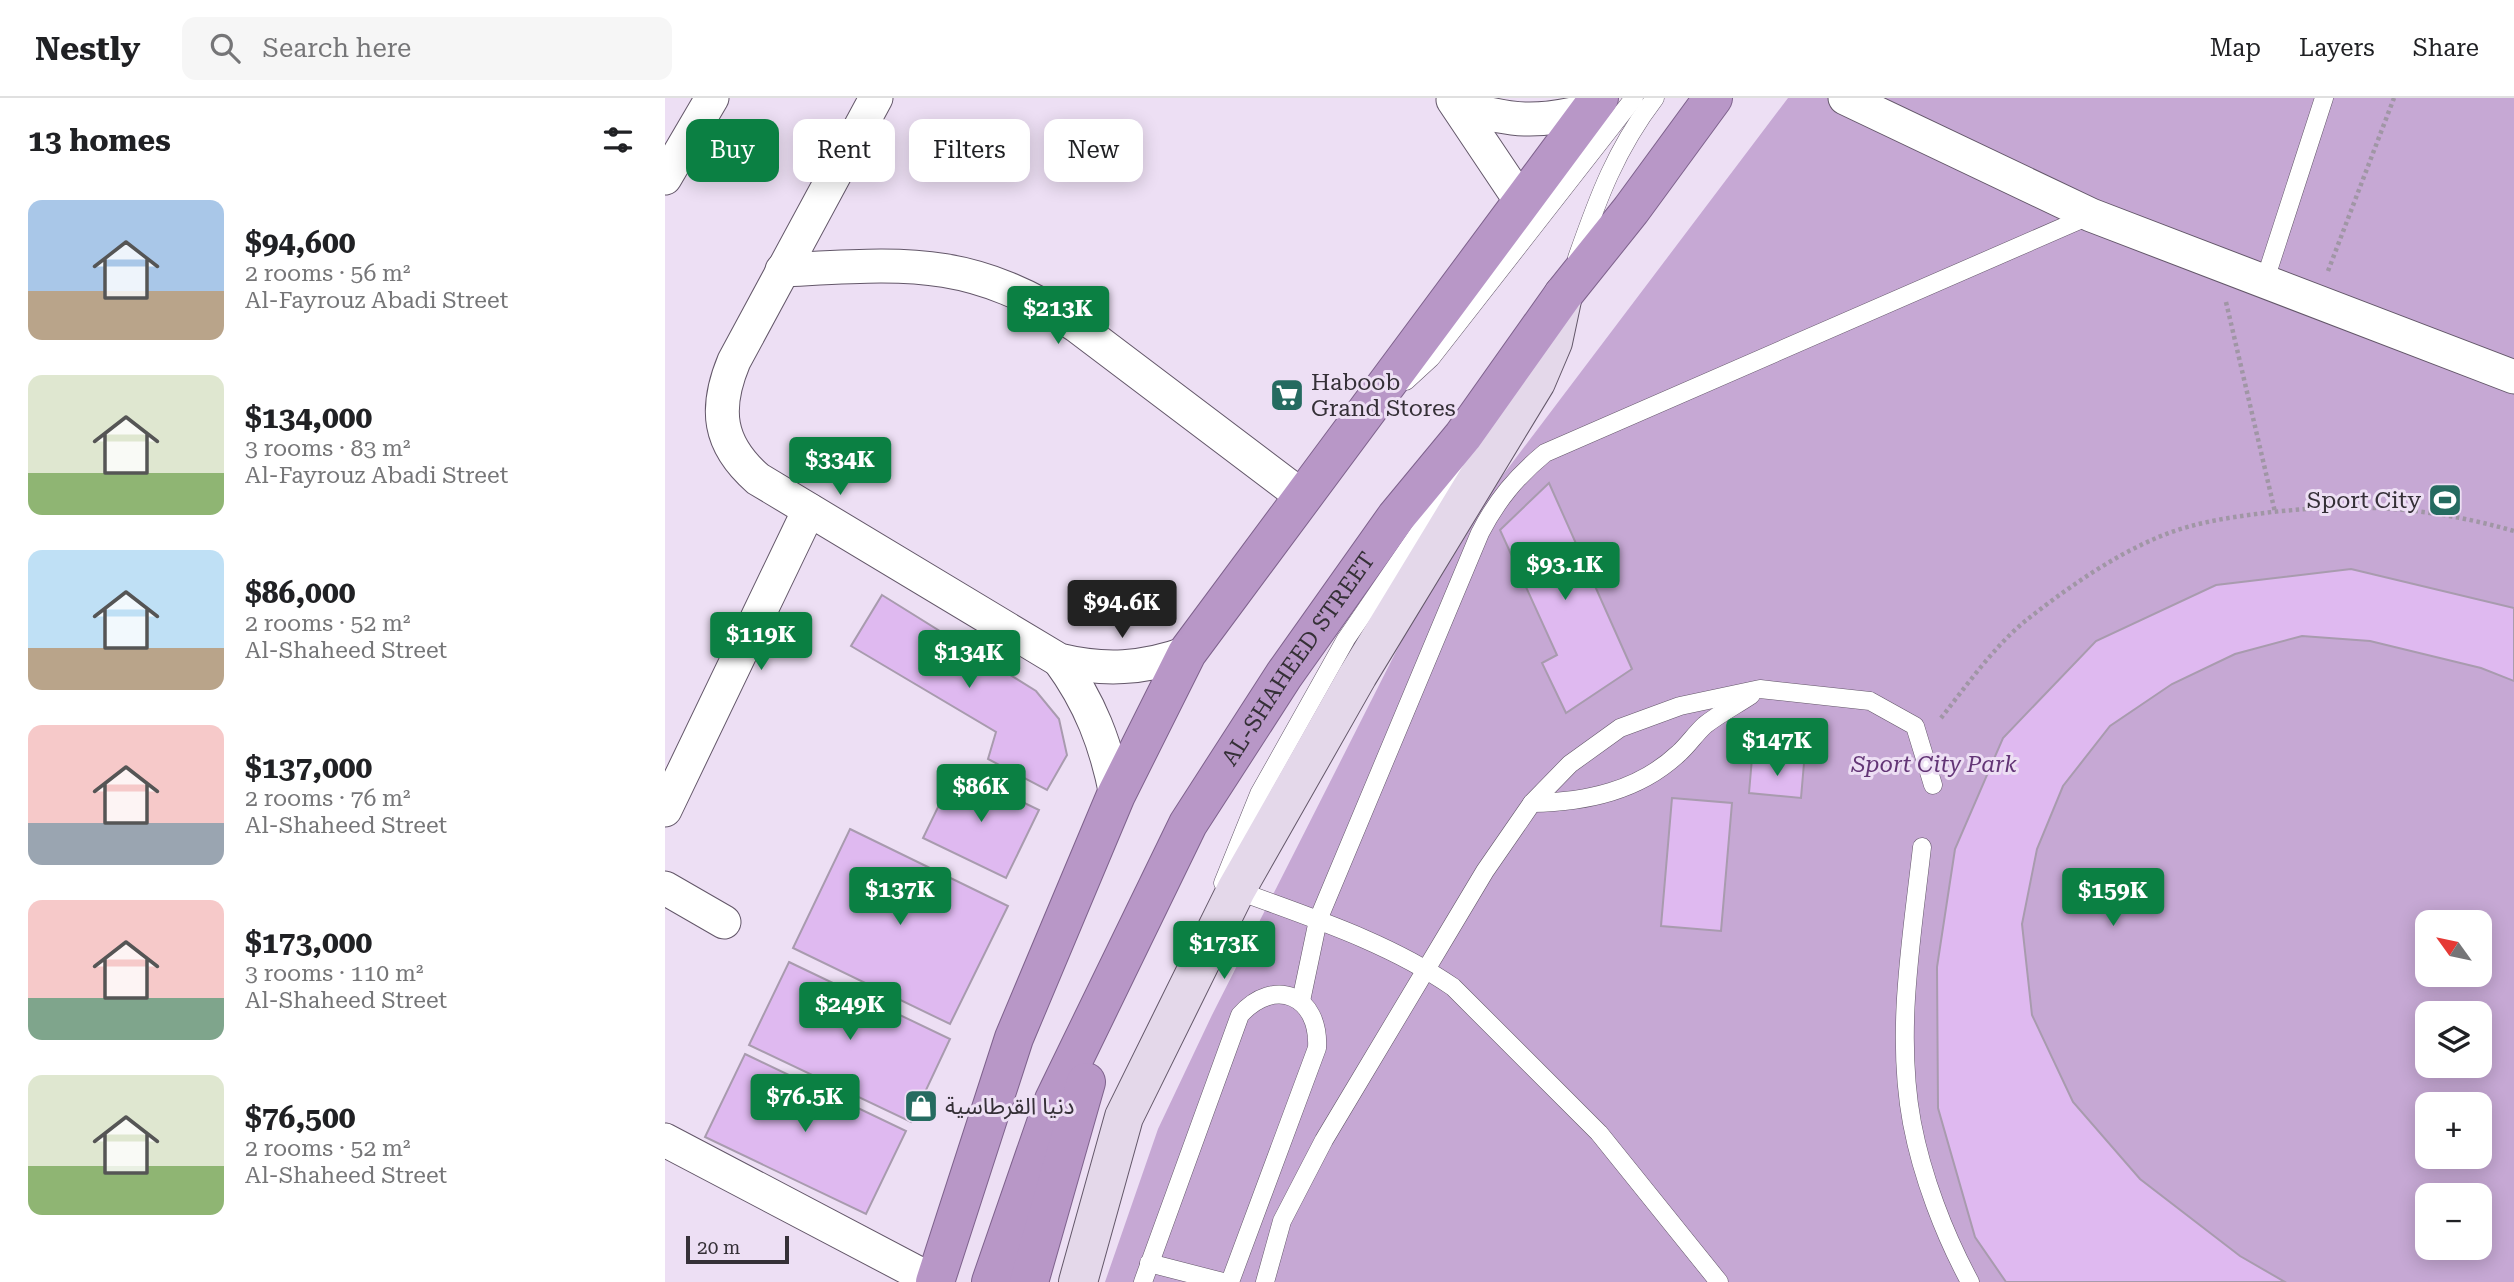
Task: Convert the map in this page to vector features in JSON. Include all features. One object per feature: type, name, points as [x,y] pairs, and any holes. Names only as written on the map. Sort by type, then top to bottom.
[{"type":"highway","name":"AL-SHAHEED STREET","points":[[991,1282],[1054,1100],[1188,824],[1284,674],[1396,517],[1459,442],[1563,295],[1631,210],[1713,98]]},
{"type":"highway","points":[[935,1282],[1014,1038],[1116,795],[1187,653],[1595,104]]},
{"type":"highway","points":[[1029,1282],[1118,970]]},
{"type":"main road","points":[[1078,1282],[1124,1117],[1236,890],[1358,675],[1536,382],[1553,342],[1563,295]]},
{"type":"street","points":[[665,178],[712,98]]},
{"type":"street","points":[[876,98],[782,270],[726,382],[721,403],[723,425],[730,446],[742,464],[809,510],[1059,660],[1111,668],[1163,662],[1187,653]]},
{"type":"street","points":[[1845,98],[2091,215],[2514,377]]},
{"type":"street","points":[[1456,102],[1522,121],[1556,119],[1595,104]]},
{"type":"street","points":[[1456,102],[1522,203]]},
{"type":"street","points":[[782,270],[902,264],[949,269],[994,281],[1038,300],[1077,326],[1303,497]]},
{"type":"street","points":[[665,810],[809,510]]},
{"type":"street","points":[[1059,660],[1076,684],[1097,723],[1116,795]]},
{"type":"street","points":[[665,888],[724,922]]},
{"type":"street","points":[[665,1140],[935,1282]]},
{"type":"lane","points":[[1374,400],[1417,374],[1431,358],[1634,98]]},
{"type":"lane","points":[[1198,967],[1231,857],[1259,794],[1346,639],[1495,422],[1563,295],[1603,184],[1630,131],[1655,98]]},
{"type":"lane","points":[[2264,283],[2324,98]]},
{"type":"lane","points":[[1301,1001],[1318,920],[1480,533],[1495,504],[1518,475],[1545,453],[2091,215]]},
{"type":"lane","points":[[1532,803],[1572,802],[1610,793],[1646,777],[1678,755],[1705,726],[1760,689]]},
{"type":"lane","points":[[1265,1282],[1282,1221],[1301,1180],[1485,871],[1532,803],[1570,764],[1620,728],[1680,706],[1760,689],[1870,701],[1915,726],[1933,785]]},
{"type":"lane","points":[[1922,847],[1910,952],[1905,1032],[1912,1122],[1955,1253],[1970,1282]]},
{"type":"lane","points":[[1236,890],[1318,920],[1427,970],[1453,987],[1599,1133],[1719,1282]]},
{"type":"lane","points":[[1143,1282],[1240,1015],[1251,1002],[1267,995],[1285,995],[1301,1001],[1313,1014],[1318,1030],[1317,1048],[1230,1282]]},
{"type":"lane","points":[[1149,1263],[1223,1282]]},
{"type":"path","points":[[2317,301],[2394,98]]},
{"type":"path","points":[[2217,264],[2275,512]]},
{"type":"path","points":[[1920,743],[2023,624],[2089,575],[2154,539],[2219,518],[2330,506],[2388,506],[2483,522],[2514,531]]},
{"type":"green space","name":"Sport City Park","points":[[1788,98],[2514,98],[2514,1282],[1105,1282],[1158,1129],[1212,1015],[1450,545]]},
{"type":"building","points":[[1549,483],[1632,669],[1566,713],[1542,663],[1557,655],[1500,530]]},
{"type":"building","points":[[2351,569],[2514,608],[2514,681],[2481,668],[2370,641],[2302,636],[2235,654],[2172,684],[2110,726],[2063,786],[2037,849],[2022,924],[2032,1015],[2073,1102],[2140,1179],[2240,1256],[2285,1282],[2006,1282],[1975,1237],[1938,1108],[1937,967],[1955,849],[2003,738],[2096,641],[2216,585]]},
{"type":"building","points":[[882,595],[1036,691],[1059,719],[1067,755],[1047,790],[988,759],[996,732],[851,646]]},
{"type":"building","points":[[1752,758],[1804,763],[1801,798],[1749,793]]},
{"type":"building","points":[[956,770],[1039,810],[1006,878],[923,838]]},
{"type":"building","points":[[1672,798],[1732,803],[1721,931],[1661,926]]},
{"type":"building","points":[[850,829],[1008,906],[950,1024],[793,948]]},
{"type":"building","points":[[789,962],[950,1039],[911,1122],[749,1045]]},
{"type":"building","points":[[745,1054],[906,1131],[866,1214],[705,1137]]},
{"type":"place","name":"Haboob Grand Stores","points":[[1287,395]]},
{"type":"place","name":"Sport City","points":[[2445,500]]},
{"type":"place","name":"دنيا القرطاسية","points":[[921,1106]]}]
